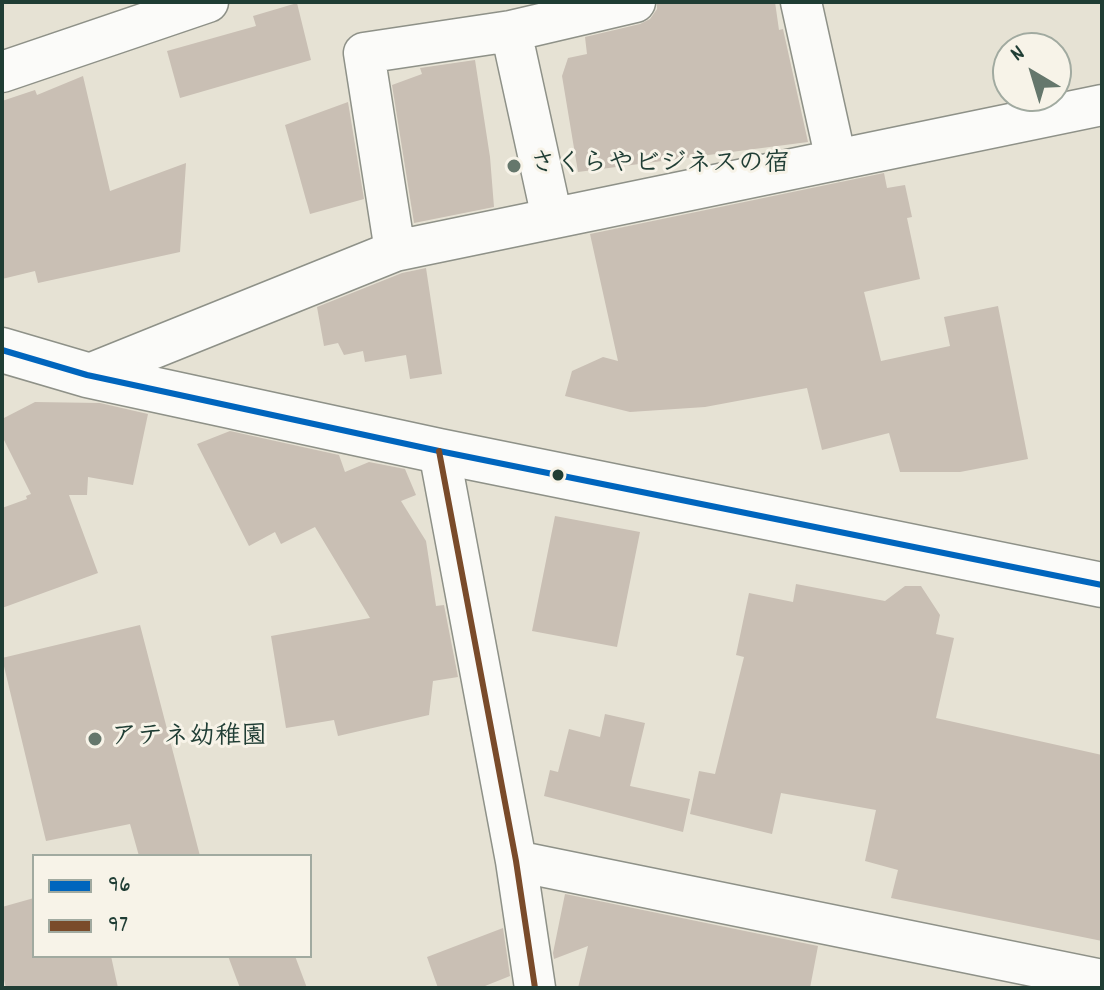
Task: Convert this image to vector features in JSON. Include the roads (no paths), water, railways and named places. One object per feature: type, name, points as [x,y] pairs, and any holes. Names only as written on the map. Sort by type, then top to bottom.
[{"type":"main road","points":[[2,350],[87,375],[439,451],[1102,585]]},
{"type":"street","points":[[2,72],[208,2]]},
{"type":"street","points":[[395,251],[364,53],[511,31],[635,2]]},
{"type":"street","points":[[801,2],[836,160]]},
{"type":"street","points":[[511,31],[552,218]]},
{"type":"street","points":[[87,375],[395,251],[1102,105]]},
{"type":"street","points":[[439,451],[516,861],[535,988]]},
{"type":"street","points":[[516,861],[1102,980]]},
{"type":"place","name":"さくらやビジネスの宿","points":[[514,166]]},
{"type":"place","name":"アテネ幼稚園","points":[[95,739]]}]
